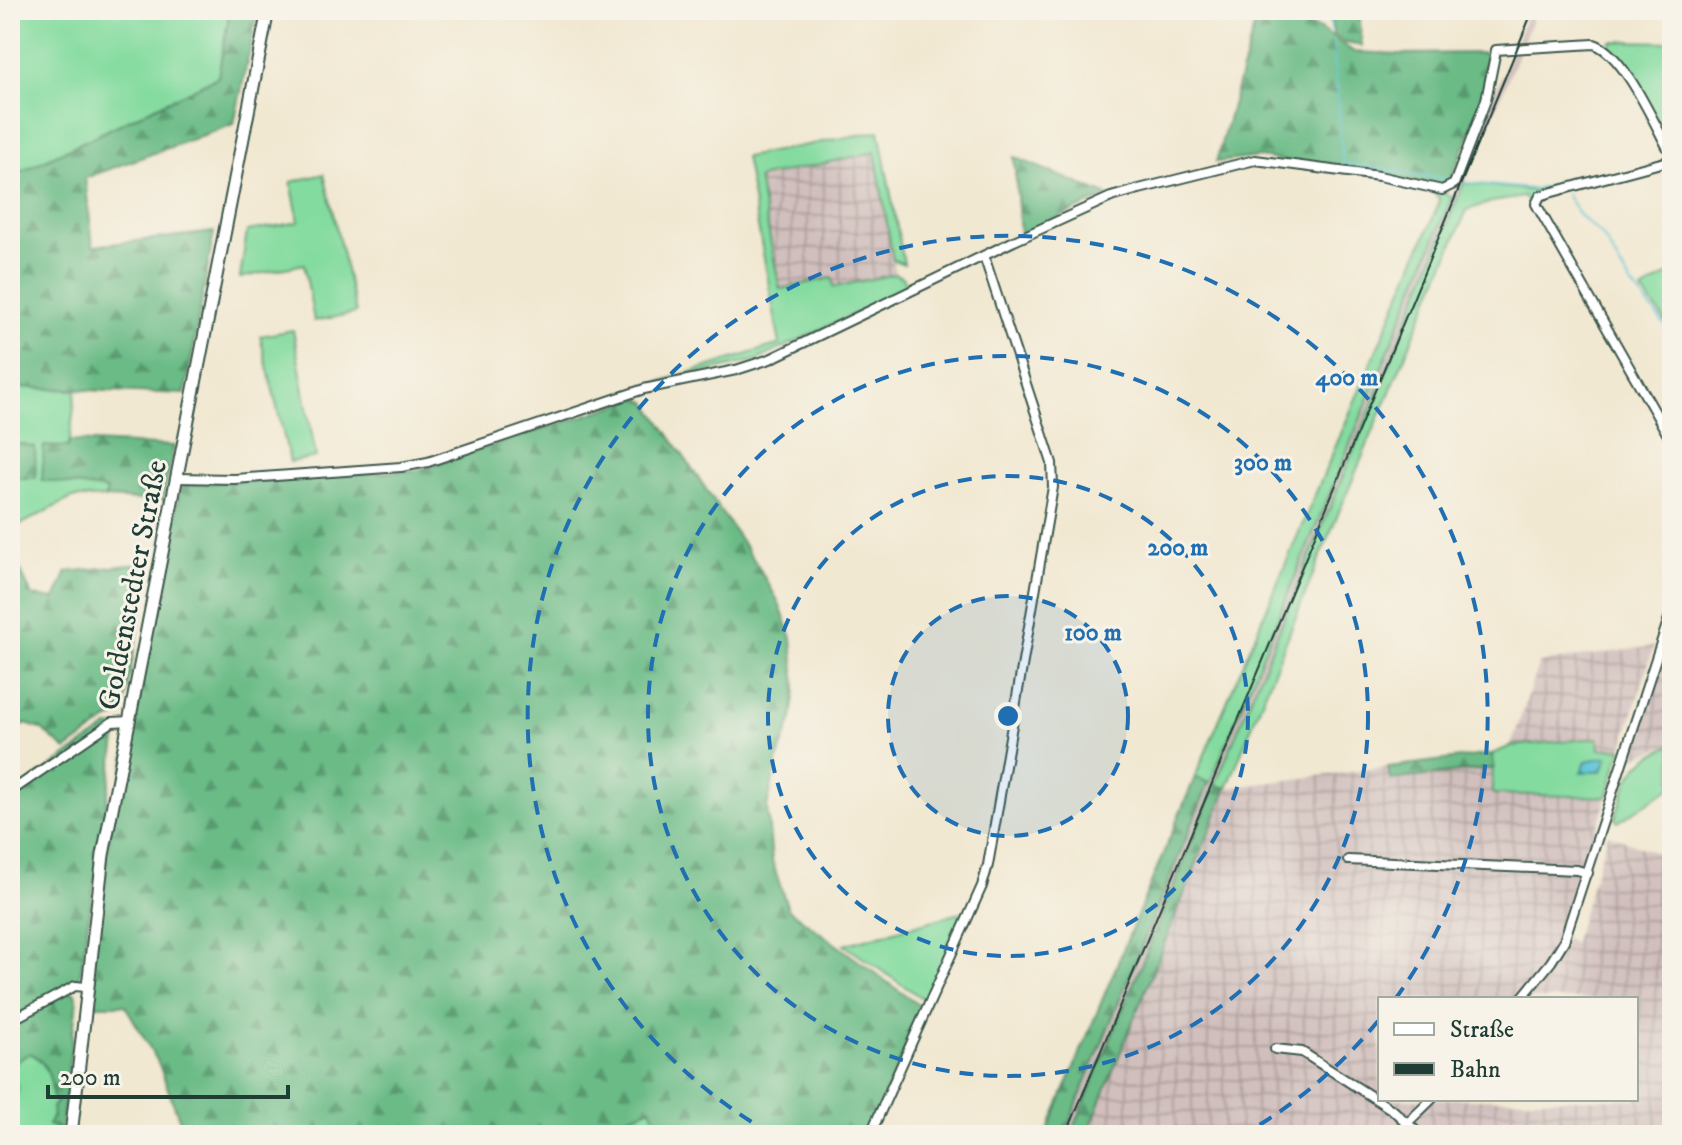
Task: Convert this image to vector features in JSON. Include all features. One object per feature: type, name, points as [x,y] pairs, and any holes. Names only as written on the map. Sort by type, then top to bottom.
[{"type":"main road","name":"Goldenstedter Straße","points":[[71,1135],[103,855],[268,10]]},
{"type":"street","points":[[177,478],[235,479],[390,468],[428,462],[644,389],[736,370],[770,359],[1111,197],[1255,160],[1379,176],[1442,190],[1454,184],[1486,100],[1496,50],[1594,44],[1604,47],[1619,60],[1672,158],[1540,196],[1536,204],[1672,442]]},
{"type":"street","points":[[870,1135],[982,886],[988,865],[1053,487],[1052,463],[984,256]]},
{"type":"street","points":[[1522,997],[1564,941],[1672,609]]},
{"type":"street","points":[[10,792],[112,722],[130,721]]},
{"type":"street","points":[[1348,860],[1577,870],[1588,873]]},
{"type":"street","points":[[10,1021],[75,986],[86,987]]},
{"type":"street","points":[[1275,1049],[1302,1052],[1378,1101]]},
{"type":"street","points":[[1378,1101],[1420,1135]]},
{"type":"street","points":[[1395,1135],[1430,1101]]},
{"type":"shaded area","points":[[1529,10],[1536,10],[1431,267],[1071,1135],[1064,1135]]},
{"type":"shaded area","points":[[876,152],[895,274],[834,287],[831,278],[779,289],[758,177]]},
{"type":"shaded area","points":[[1672,630],[1672,744],[1630,759],[1638,740]]},
{"type":"shaded area","points":[[1654,646],[1622,748],[1599,750],[1598,738],[1511,746],[1539,663]]},
{"type":"shaded area","points":[[1388,767],[1391,780],[1494,768],[1494,794],[1607,797],[1562,936],[1573,944],[1608,834],[1672,859],[1672,1135],[1087,1135],[1227,788]]},
{"type":"green space","points":[[10,10],[230,10],[218,77],[10,177]]},
{"type":"green space","points":[[230,10],[258,10],[234,124],[85,178],[93,246],[214,232],[185,394],[10,387],[10,177],[218,77]]},
{"type":"green space","points":[[1259,10],[1271,10],[1322,30],[1354,52],[1484,53],[1491,59],[1478,116],[1449,183],[1442,186],[1260,157],[1216,162]]},
{"type":"green space","points":[[1331,10],[1359,10],[1362,46],[1346,43],[1333,35]]},
{"type":"green space","points":[[1611,41],[1672,42],[1672,145],[1617,54],[1609,46]]},
{"type":"green space","points":[[879,131],[904,264],[893,260],[875,152],[758,178],[780,289],[832,278],[834,287],[895,274],[904,278],[906,289],[757,360],[650,385],[780,344],[745,157]]},
{"type":"green space","points":[[1014,157],[1104,194],[1108,196],[1020,234]]},
{"type":"green space","points":[[324,174],[356,313],[314,321],[304,264],[240,278],[247,231],[299,222],[291,182]]},
{"type":"green space","points":[[1464,183],[1534,191],[1559,187],[1534,202],[1536,214],[1524,197],[1467,210],[1322,552],[1227,788],[1215,785]]},
{"type":"green space","points":[[1437,191],[1452,197],[1210,783],[1195,777],[1437,208]]},
{"type":"green space","points":[[1672,272],[1672,329],[1642,291]]},
{"type":"green space","points":[[293,330],[316,457],[290,462],[260,336]]},
{"type":"green space","points":[[10,387],[76,390],[69,447],[108,490],[105,498],[72,498],[10,530],[10,477],[36,478],[26,444],[10,443]]},
{"type":"green space","points":[[638,398],[647,402],[758,566],[778,601],[792,638],[796,689],[792,719],[778,758],[767,807],[772,861],[788,909],[921,1007],[922,1012],[867,1135],[661,1135],[651,1108],[583,1135],[185,1135],[158,1062],[125,1005],[88,1005],[105,858],[181,485],[418,470]]},
{"type":"green space","points":[[70,441],[174,446],[163,501],[105,498],[107,490],[42,480],[44,446],[68,447]]},
{"type":"green space","points":[[10,443],[35,447],[36,478],[10,477]]},
{"type":"green space","points":[[10,547],[32,596],[55,599],[67,572],[150,563],[123,714],[107,721],[66,750],[41,729],[26,724],[10,732]]},
{"type":"green space","points":[[108,727],[118,728],[79,982],[10,1019],[10,795]]},
{"type":"green space","points":[[1598,738],[1600,749],[1622,748],[1607,797],[1493,794],[1492,754],[1511,746]]},
{"type":"green space","points":[[1672,745],[1672,787],[1618,822],[1615,818],[1633,773],[1646,759]]},
{"type":"green space","points":[[1492,754],[1494,768],[1390,780],[1388,767]]},
{"type":"green space","points":[[1195,777],[1209,783],[1064,1135],[1046,1135]]},
{"type":"green space","points":[[1215,785],[1227,788],[1087,1135],[1071,1135]]},
{"type":"green space","points":[[967,911],[927,998],[923,999],[844,945]]},
{"type":"green space","points":[[70,991],[75,993],[77,1000],[61,1130],[48,1125],[53,1117],[52,1107],[58,1101],[52,1096],[44,1065],[30,1053],[10,1065],[10,1023]]},
{"type":"green space","points":[[30,1053],[41,1061],[51,1080],[58,1101],[49,1125],[61,1130],[60,1135],[10,1135],[10,1103],[18,1088],[10,1065]]},
{"type":"green space","points":[[652,1108],[661,1135],[583,1135]]},
{"type":"water","points":[[1607,757],[1602,772],[1581,772],[1586,761]]},
{"type":"waterway","points":[[1329,10],[1331,30]]},
{"type":"waterway","points":[[1333,43],[1343,163],[1452,180]]},
{"type":"waterway","points":[[1466,183],[1533,189],[1560,184]]},
{"type":"waterway","points":[[1566,194],[1579,215],[1602,235],[1630,283],[1672,333]]},
{"type":"railway","points":[[1066,1135],[1533,10]]}]
